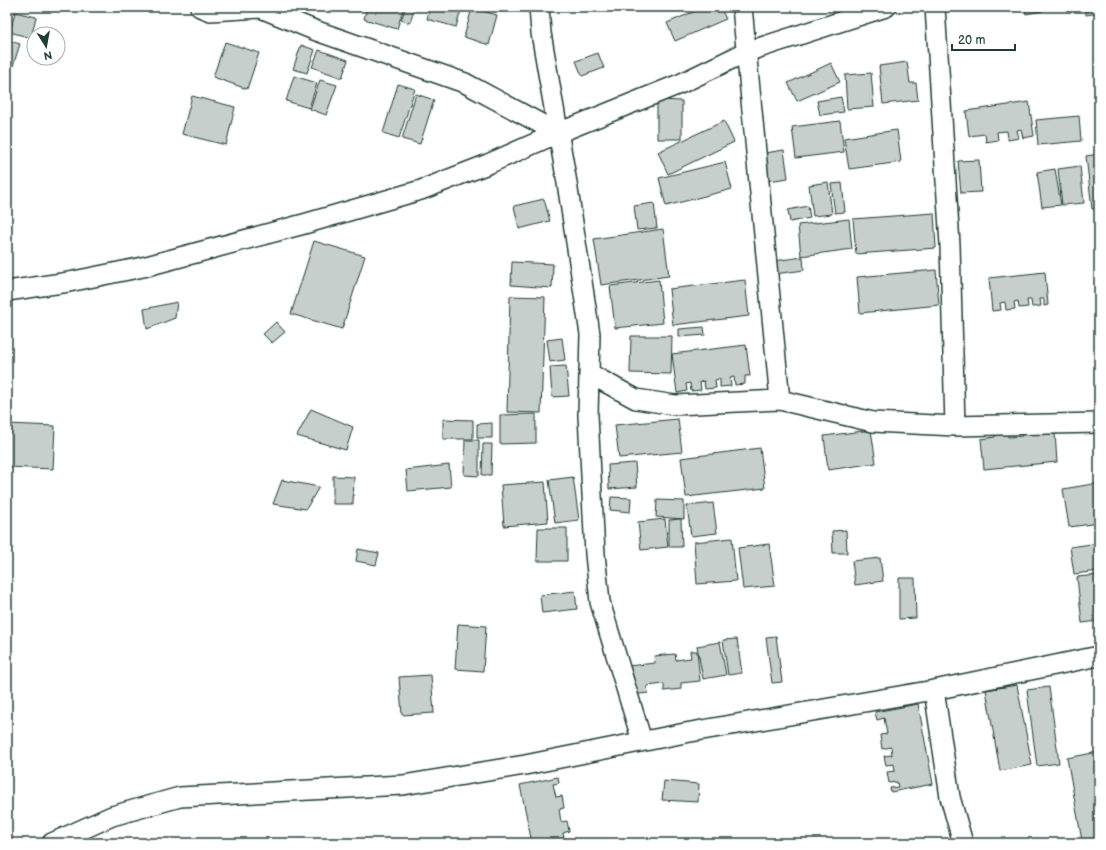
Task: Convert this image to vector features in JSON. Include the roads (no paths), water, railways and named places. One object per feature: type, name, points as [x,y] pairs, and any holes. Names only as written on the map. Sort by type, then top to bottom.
[{"type":"street","points":[[200,7],[210,11],[261,8],[314,30],[465,83],[558,133]]},
{"type":"street","points":[[539,7],[541,33],[576,239],[590,334],[588,415],[595,554],[600,602],[642,742]]},
{"type":"street","points":[[742,7],[780,400]]},
{"type":"street","points":[[7,291],[69,282],[143,268],[421,190],[488,164],[558,133],[682,83],[746,52],[886,7]]},
{"type":"street","points":[[935,7],[950,245],[956,426]]},
{"type":"street","points":[[590,374],[636,399],[675,405],[780,400],[873,422],[956,426],[1099,423]]},
{"type":"street","points":[[52,843],[112,816],[180,797],[403,785],[525,765],[642,742],[934,690],[1099,656]]},
{"type":"street","points":[[934,690],[950,797],[963,843]]}]
